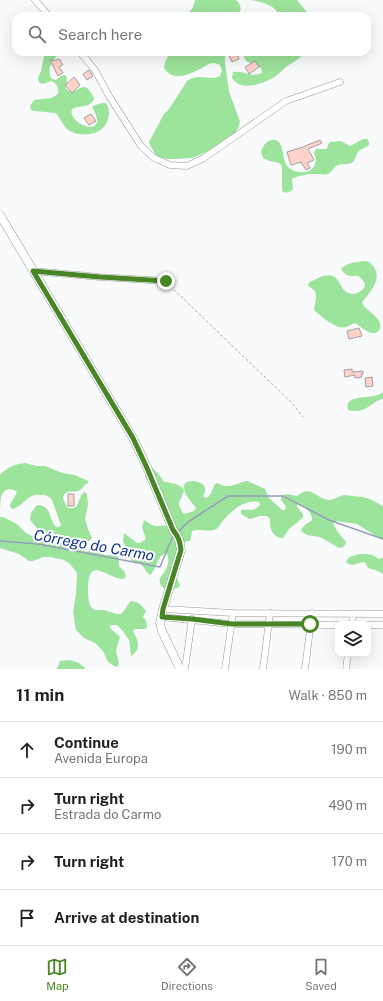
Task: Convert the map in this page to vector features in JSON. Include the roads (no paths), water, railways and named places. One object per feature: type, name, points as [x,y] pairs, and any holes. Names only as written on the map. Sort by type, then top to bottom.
[{"type":"street","points":[[35,0],[46,12]]},
{"type":"street","points":[[83,56],[95,70],[109,96],[141,146],[154,158],[170,165],[187,166],[204,158],[286,100],[340,82]]},
{"type":"street","points":[[0,215],[133,438],[180,542],[181,550],[160,623],[180,669]]},
{"type":"street","points":[[33,271],[166,281]]},
{"type":"street","points":[[162,613],[383,614]]},
{"type":"street","points":[[162,613],[192,619],[232,624],[335,625]]},
{"type":"street","points":[[225,669],[233,613]]},
{"type":"street","points":[[263,669],[270,613]]},
{"type":"street","points":[[305,669],[312,614]]},
{"type":"street","points":[[352,621],[353,614]]},
{"type":"street","points":[[185,669],[192,619]]},
{"type":"street","points":[[371,625],[383,625]]},
{"type":"street","points":[[346,669],[348,657]]},
{"type":"waterway","name":"Córrego do Carmo","points":[[178,532],[188,522],[228,496],[283,496],[329,520],[383,539]]},
{"type":"waterway","name":"Córrego do Carmo","points":[[0,541],[38,544],[160,567],[174,536]]}]
